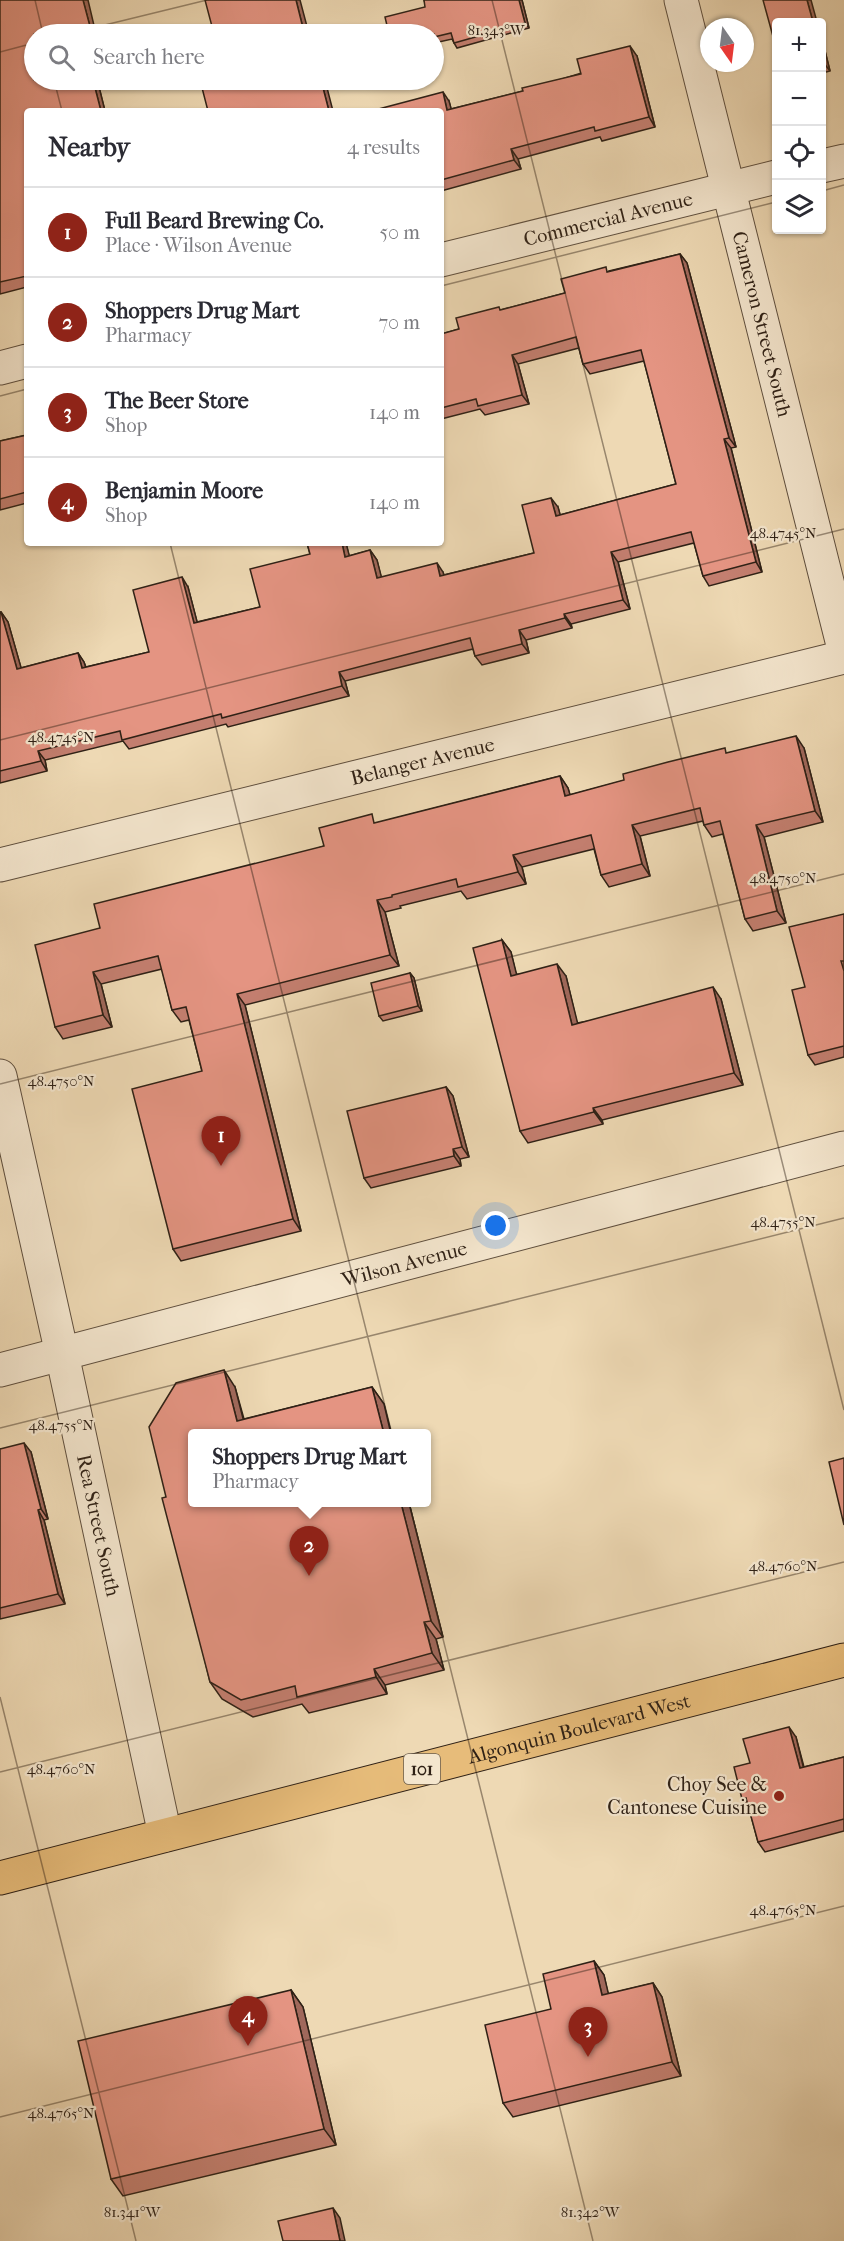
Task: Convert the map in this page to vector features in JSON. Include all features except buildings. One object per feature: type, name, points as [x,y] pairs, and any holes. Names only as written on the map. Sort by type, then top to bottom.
[{"type":"main road","name":"Algonquin Boulevard West","points":[[0,1878],[844,1660]]},
{"type":"street","name":"Cameron Street South","points":[[681,0],[844,648]]},
{"type":"street","points":[[826,165],[844,161]]},
{"type":"street","name":"Commercial Avenue","points":[[444,259],[772,178]]},
{"type":"street","points":[[0,368],[24,362]]},
{"type":"street","name":"Belanger Avenue","points":[[0,865],[844,657]]},
{"type":"street","name":"Rea Street South","points":[[0,1076],[165,1835]]},
{"type":"street","name":"Wilson Avenue","points":[[0,1370],[844,1148]]},
{"type":"place","name":"Full Beard Brewing Co.","points":[[221,1166]]},
{"type":"place","name":"Shoppers Drug Mart","points":[[309,1576]]},
{"type":"place","name":"Choy See & Cantonese Cuisine","points":[[779,1796]]},
{"type":"place","name":"Benjamin Moore","points":[[248,2046]]},
{"type":"place","name":"The Beer Store","points":[[588,2057]]}]
